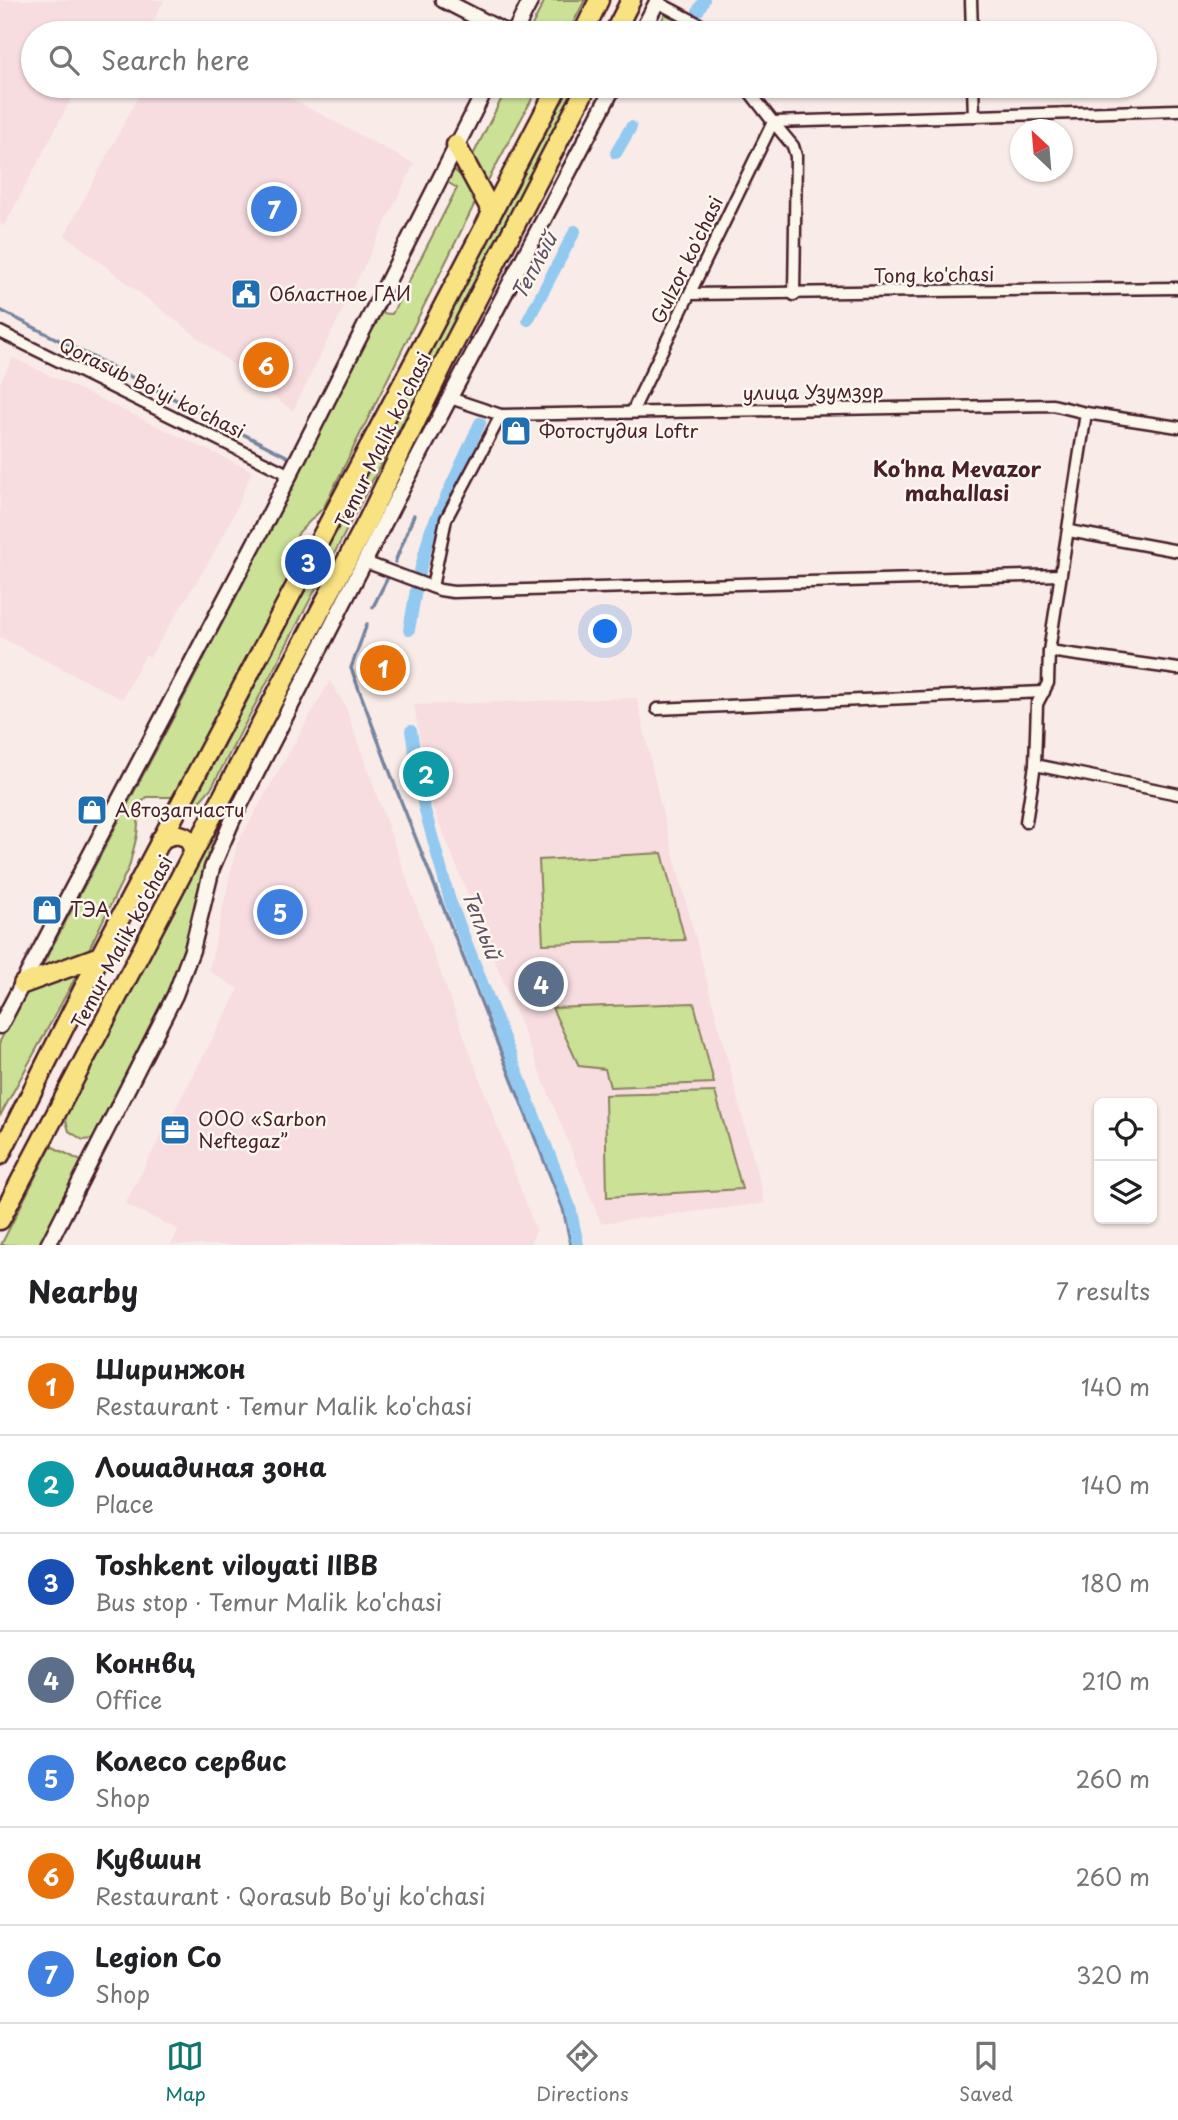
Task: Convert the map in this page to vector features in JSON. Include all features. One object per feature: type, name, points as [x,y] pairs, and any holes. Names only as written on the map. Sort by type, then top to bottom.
[{"type":"highway","points":[[589,21],[599,0]]},
{"type":"highway","points":[[620,21],[631,0]]},
{"type":"highway","name":"Temur Malik ko'chasi","points":[[0,1155],[160,840],[552,98]]},
{"type":"highway","name":"Temur Malik ko'chasi","points":[[0,1220],[372,512],[446,359],[581,98]]},
{"type":"highway","points":[[456,145],[492,212]]},
{"type":"highway","points":[[160,840],[169,835],[182,834],[190,839],[193,850]]},
{"type":"highway","points":[[23,985],[100,956]]},
{"type":"street","points":[[443,0],[483,21]]},
{"type":"street","points":[[520,21],[531,0]]},
{"type":"street","points":[[971,0],[972,21]]},
{"type":"street","points":[[647,21],[658,1],[694,21]]},
{"type":"street","points":[[0,1026],[290,475],[481,98]]},
{"type":"street","points":[[48,1245],[175,995],[192,950],[208,883],[221,846],[365,562],[608,98]]},
{"type":"street","points":[[755,98],[793,146],[796,156],[794,295]]},
{"type":"street","points":[[973,98],[974,116]]},
{"type":"street","points":[[774,122],[1178,110]]},
{"type":"street","name":"Gulzor ko'chasi","points":[[632,412],[774,122]]},
{"type":"street","name":"Tong ko'chasi","points":[[690,294],[794,295],[1178,288]]},
{"type":"street","name":"Qorasub Bo'yi ko'chasi","points":[[0,332],[290,475]]},
{"type":"street","name":"улица Узумзор","points":[[450,398],[501,415],[1053,405],[1086,413],[1178,427]]},
{"type":"street","points":[[1026,822],[1035,765],[1037,704],[1048,684],[1049,651],[1086,413]]},
{"type":"street","points":[[432,587],[446,520],[501,415]]},
{"type":"street","points":[[372,512],[379,535]]},
{"type":"street","points":[[1069,531],[1178,551]]},
{"type":"street","points":[[365,562],[453,592],[1060,575]]},
{"type":"street","points":[[1049,651],[1178,669]]},
{"type":"street","points":[[657,709],[1044,692]]},
{"type":"street","points":[[268,708],[297,696]]},
{"type":"street","points":[[1035,765],[1178,794]]},
{"type":"shaded area","points":[[0,0],[164,0],[153,21],[21,21],[21,98],[72,98],[4,226],[0,224]]},
{"type":"shaded area","name":"Областное ГАИ","points":[[138,98],[290,98],[414,164],[293,411],[65,235]]},
{"type":"shaded area","points":[[13,358],[252,471],[228,527],[208,563],[150,657],[145,655],[122,699],[0,637],[0,383]]},
{"type":"shaded area","points":[[330,681],[345,706],[536,1231],[529,1245],[171,1245],[179,1230],[125,1204],[239,989],[209,971],[237,844]]},
{"type":"shaded area","points":[[637,698],[659,799],[765,1203],[601,1223],[432,805],[414,705]]},
{"type":"green space","points":[[545,0],[585,0],[574,21],[534,21]]},
{"type":"green space","points":[[666,12],[682,21],[661,21]]},
{"type":"green space","points":[[502,98],[533,98],[486,184],[470,161]]},
{"type":"green space","points":[[564,98],[573,98],[212,787],[192,810],[190,809]]},
{"type":"green space","points":[[454,170],[468,182],[478,197],[324,507],[299,532],[283,565],[288,579],[175,797],[147,797],[140,804],[137,835],[129,867],[89,949],[39,972],[189,688],[380,313],[392,314],[457,188],[447,182]]},
{"type":"green space","points":[[288,705],[215,842],[176,974],[93,1139],[83,1140],[69,1131],[65,1117],[278,709]]},
{"type":"green space","points":[[662,853],[685,940],[543,944],[539,860]]},
{"type":"green space","points":[[79,971],[0,1116],[0,1041],[30,986]]},
{"type":"green space","points":[[694,1003],[714,1083],[610,1087],[605,1069],[579,1066],[552,1008]]},
{"type":"green space","points":[[715,1092],[742,1189],[607,1197],[605,1095]]},
{"type":"green space","points":[[51,1146],[83,1162],[40,1245],[1,1245]]},
{"type":"waterway","name":"Теплый","points":[[698,11],[704,0]]},
{"type":"waterway","name":"Теплый","points":[[616,153],[631,127]]},
{"type":"waterway","name":"Теплый","points":[[528,320],[575,231]]},
{"type":"waterway","points":[[0,310],[290,458]]},
{"type":"waterway","name":"Теплый","points":[[420,571],[430,532],[480,423]]},
{"type":"waterway","points":[[395,562],[414,515]]},
{"type":"waterway","points":[[373,607],[388,577]]},
{"type":"waterway","name":"Теплый","points":[[409,630],[416,590]]},
{"type":"waterway","points":[[367,624],[351,668],[397,791],[563,1208],[571,1245]]},
{"type":"waterway","name":"Теплый","points":[[411,731],[424,807],[450,901],[570,1207],[578,1245]]},
{"type":"place","name":"Legion Co","points":[[274,209]]},
{"type":"place","name":"Областное ГАИ","points":[[246,294]]},
{"type":"place","name":"Кувшин","points":[[266,365]]},
{"type":"place","name":"Фотостудия Loftr","points":[[516,431]]},
{"type":"place","name":"Toshkent viloyati IIBB","points":[[308,562]]},
{"type":"place","name":"Ширинжон","points":[[383,668]]},
{"type":"place","name":"Лошадиная зона","points":[[426,774]]},
{"type":"place","name":"Автозапчасти","points":[[92,810]]},
{"type":"place","name":"ТЭА","points":[[47,910]]},
{"type":"place","name":"Колесо сервис","points":[[280,912]]},
{"type":"place","name":"Коннвц","points":[[541,984]]},
{"type":"place","name":"ООО «Sarbon Neftegaz”","points":[[175,1130]]},
{"type":"district","name":"Koʻhna Mevazor mahallasi","points":[[957,482]]}]
